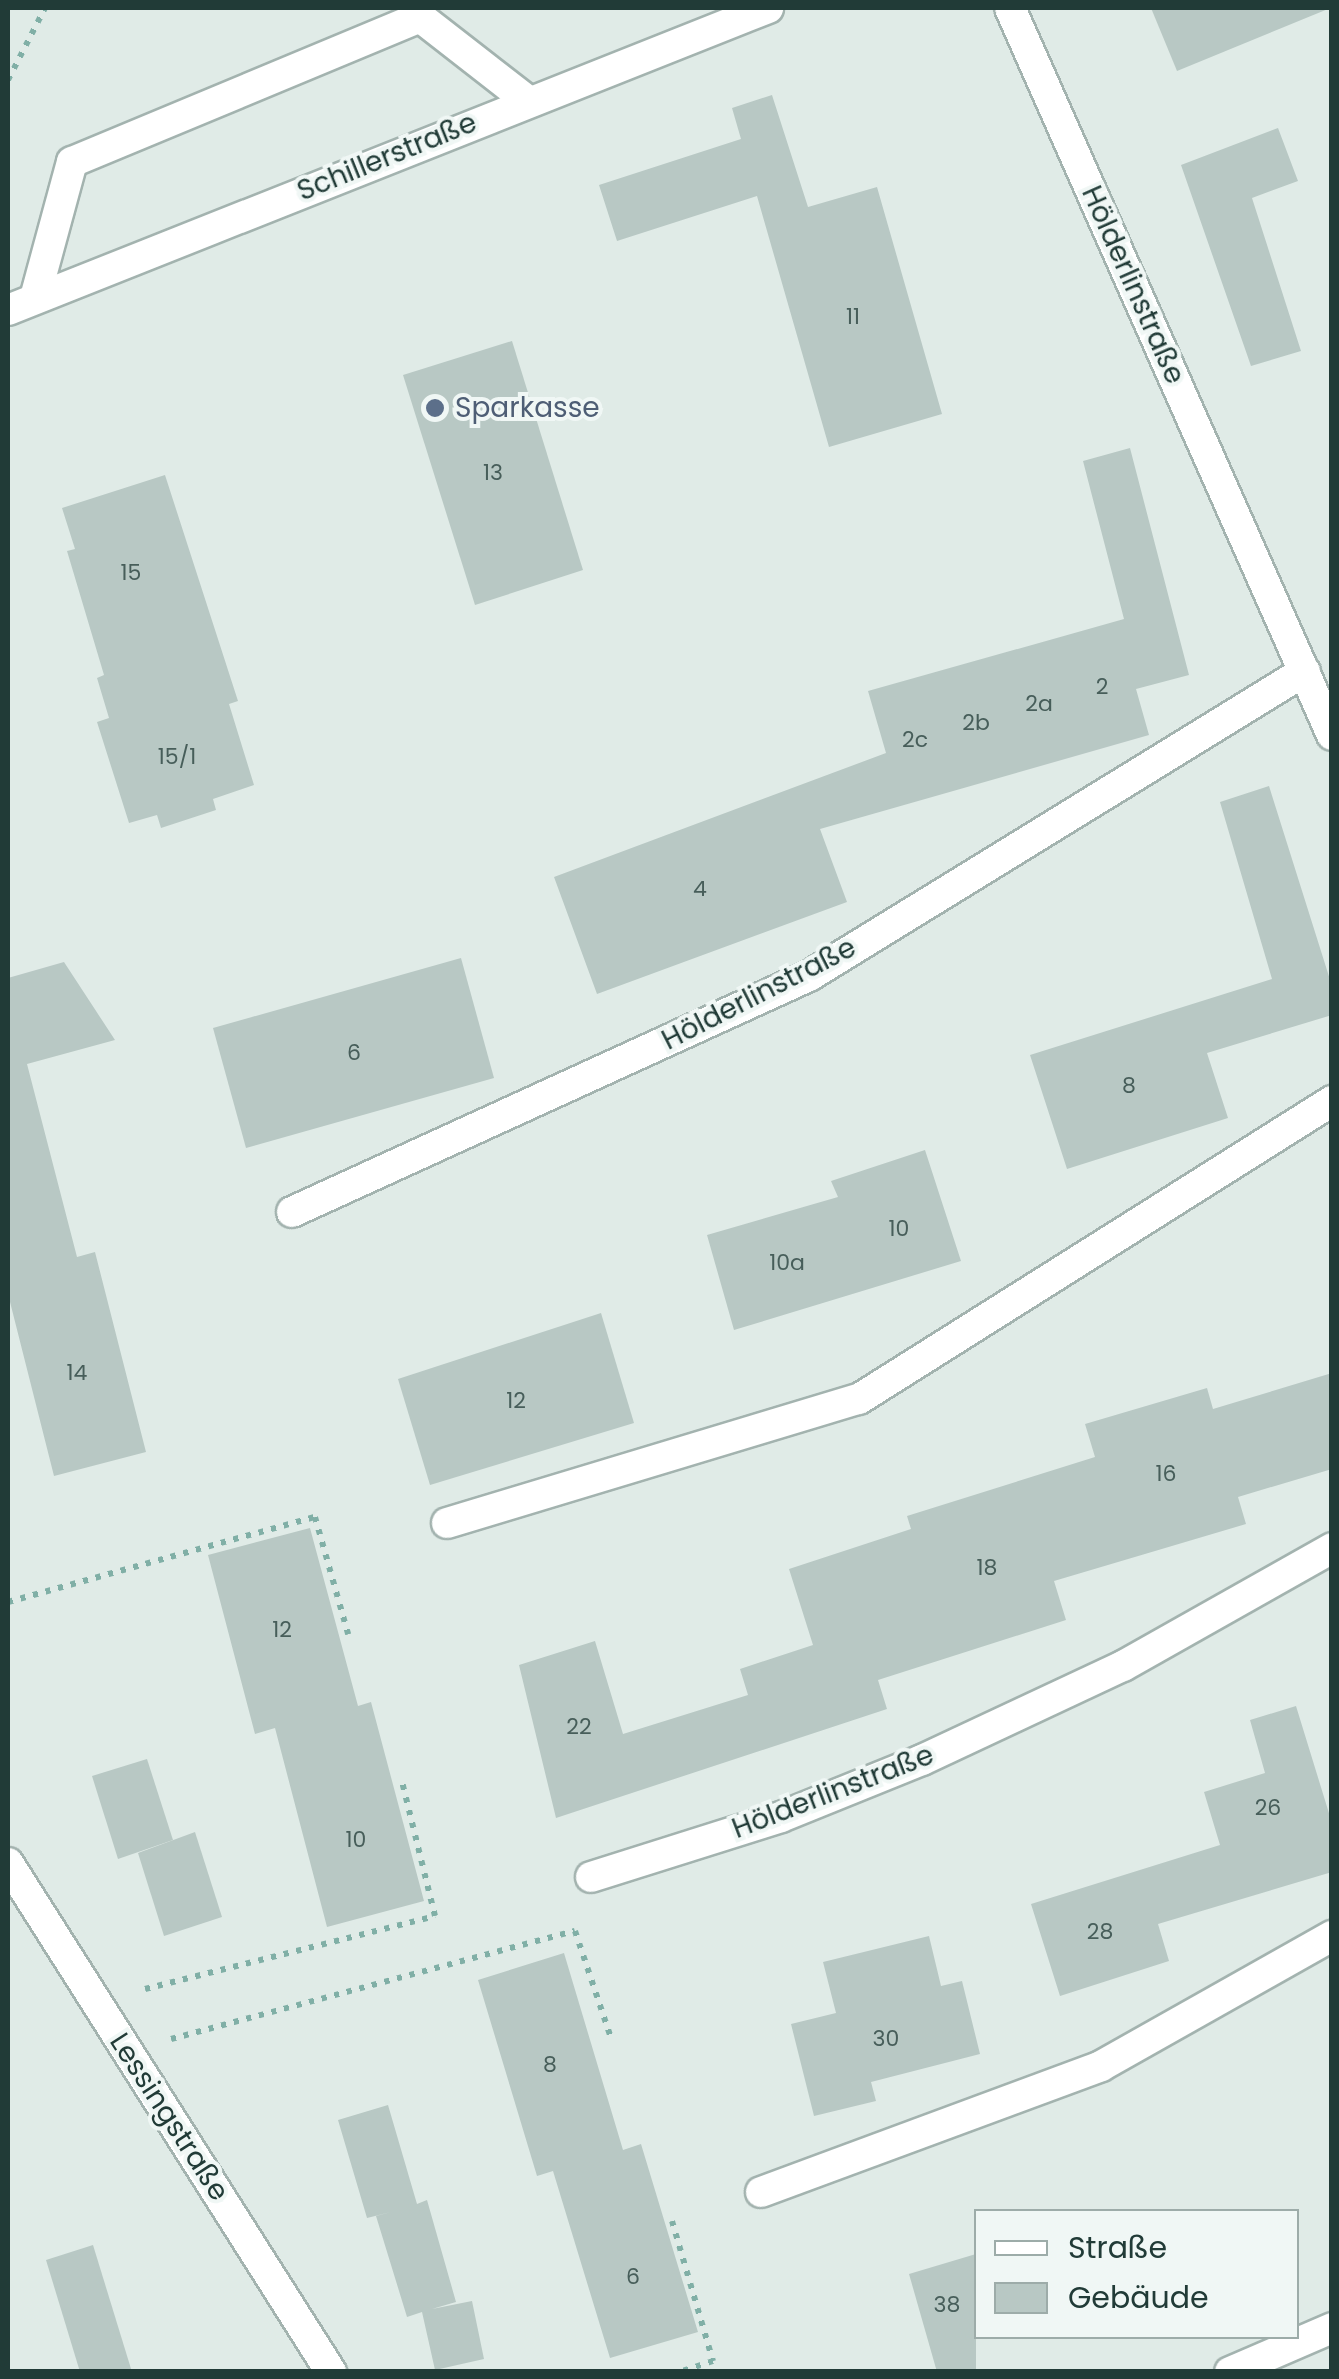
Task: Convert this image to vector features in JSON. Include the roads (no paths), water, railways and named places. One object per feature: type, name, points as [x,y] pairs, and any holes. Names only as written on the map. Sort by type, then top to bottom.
[{"type":"street","name":"Schillerstraße","points":[[22,304],[768,8]]},
{"type":"street","name":"Hölderlinstraße","points":[[1010,8],[1332,735]]},
{"type":"street","points":[[22,304],[72,162],[420,16],[528,101]]},
{"type":"street","name":"Hölderlinstraße","points":[[292,1212],[809,976],[1305,671]]},
{"type":"street","points":[[447,1523],[860,1399],[1332,1101]]},
{"type":"street","name":"Hölderlinstraße","points":[[591,1877],[782,1816],[922,1760],[1123,1666],[1332,1548]]},
{"type":"street","name":"Lessingstraße","points":[[8,1863],[331,2372]]},
{"type":"street","points":[[761,2192],[1101,2066],[1332,1936]]},
{"type":"street","points":[[1230,2372],[1332,2328]]},
{"type":"place","name":"Sparkasse","points":[[435,408]]}]
